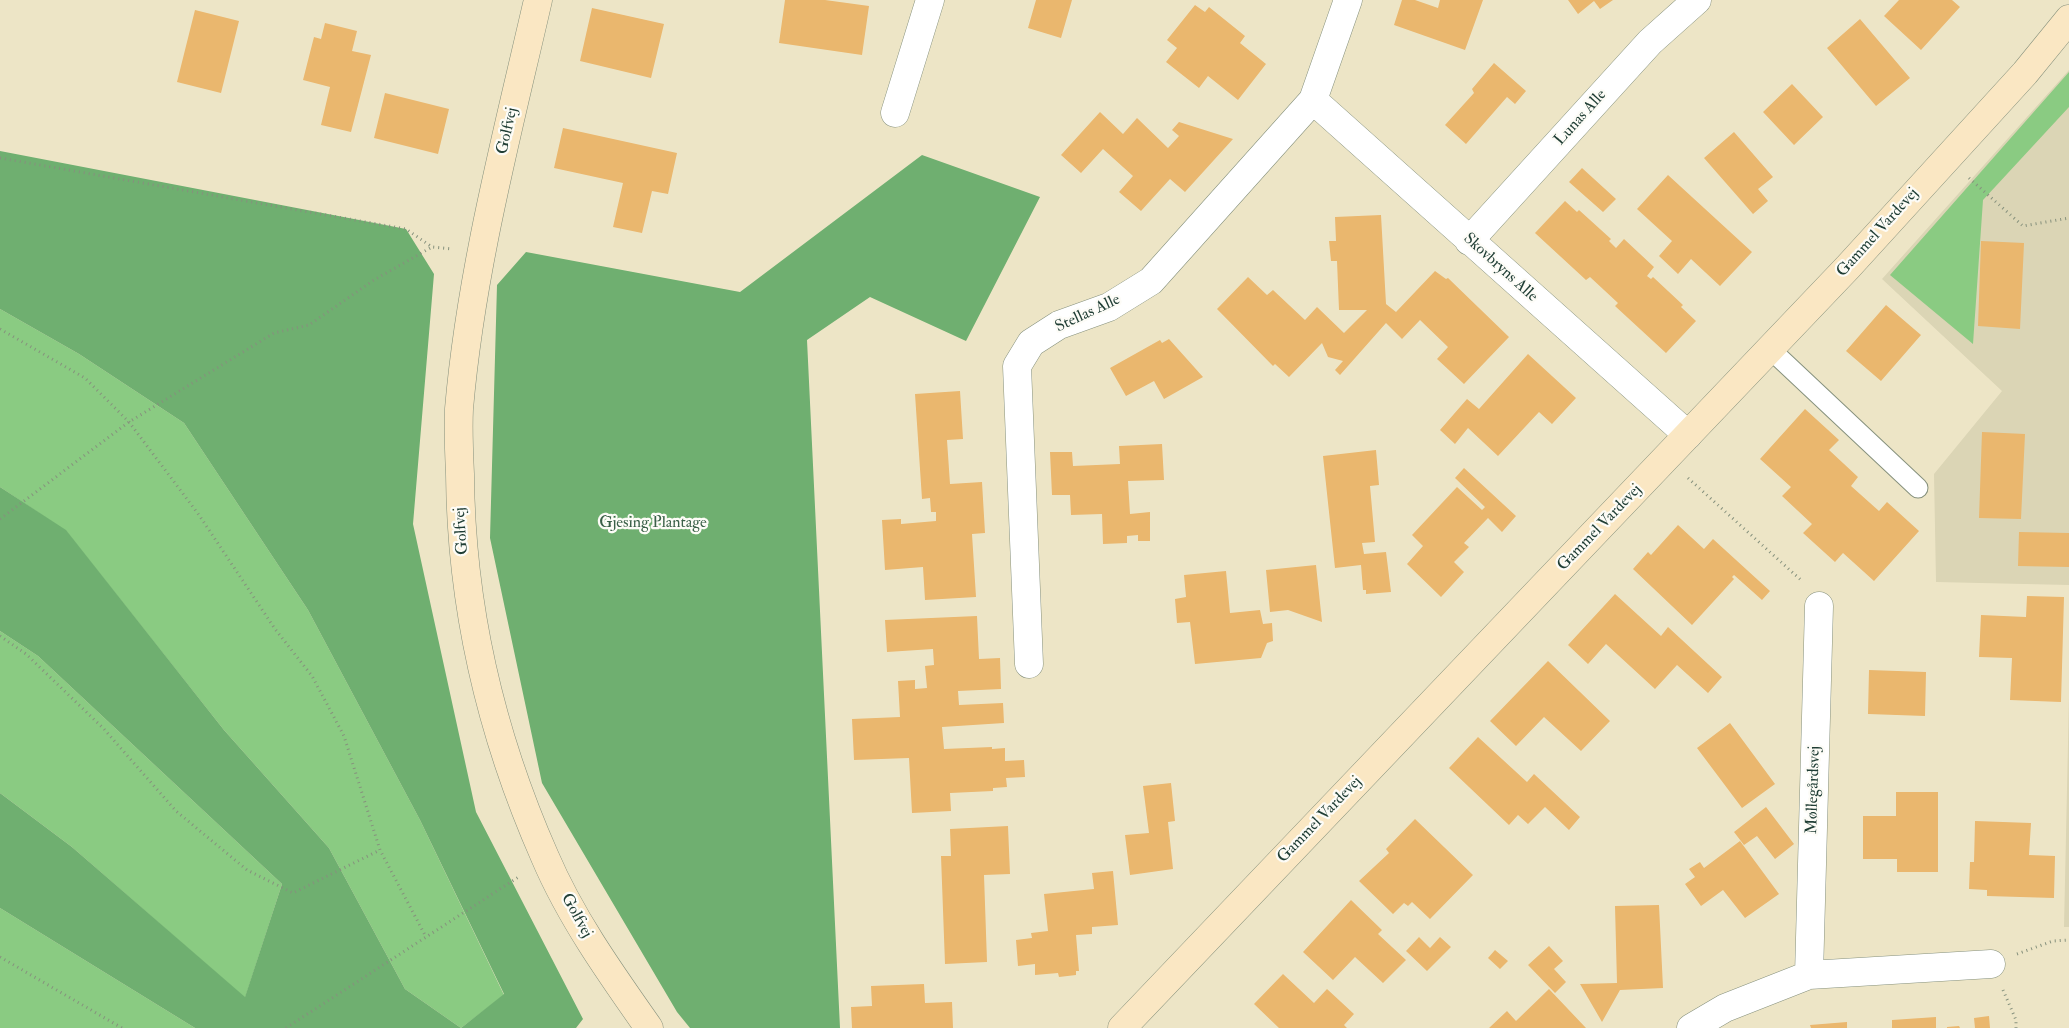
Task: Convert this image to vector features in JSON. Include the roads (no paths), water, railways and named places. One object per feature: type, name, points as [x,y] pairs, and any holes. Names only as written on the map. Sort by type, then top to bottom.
[{"type":"street","name":"Golfvej","points":[[538,0],[480,252],[459,412],[460,527],[475,641],[504,752],[546,859],[601,960],[649,1028]]},
{"type":"street","points":[[895,114],[930,0]]},
{"type":"street","name":"Stellas Alle","points":[[1029,664],[1017,366],[1031,343],[1059,325],[1109,307],[1151,281],[1313,100],[1348,0]]},
{"type":"street","name":"Lunas Alle","points":[[1469,241],[1650,42],[1697,0]]},
{"type":"street","name":"Gammel Vardevej","points":[[1122,1028],[1848,267],[2026,73],[2069,19]]},
{"type":"street","name":"Skovbryns Alle","points":[[1313,100],[1688,435]]},
{"type":"street","name":"Møllegårdsvej","points":[[1809,975],[1819,606]]},
{"type":"street","points":[[1692,1028],[1725,1008],[1809,975],[1991,964]]},
{"type":"lane","points":[[1769,348],[1918,488]]},
{"type":"park label","name":"Gjesing Plantage","points":[[653,524]]}]
